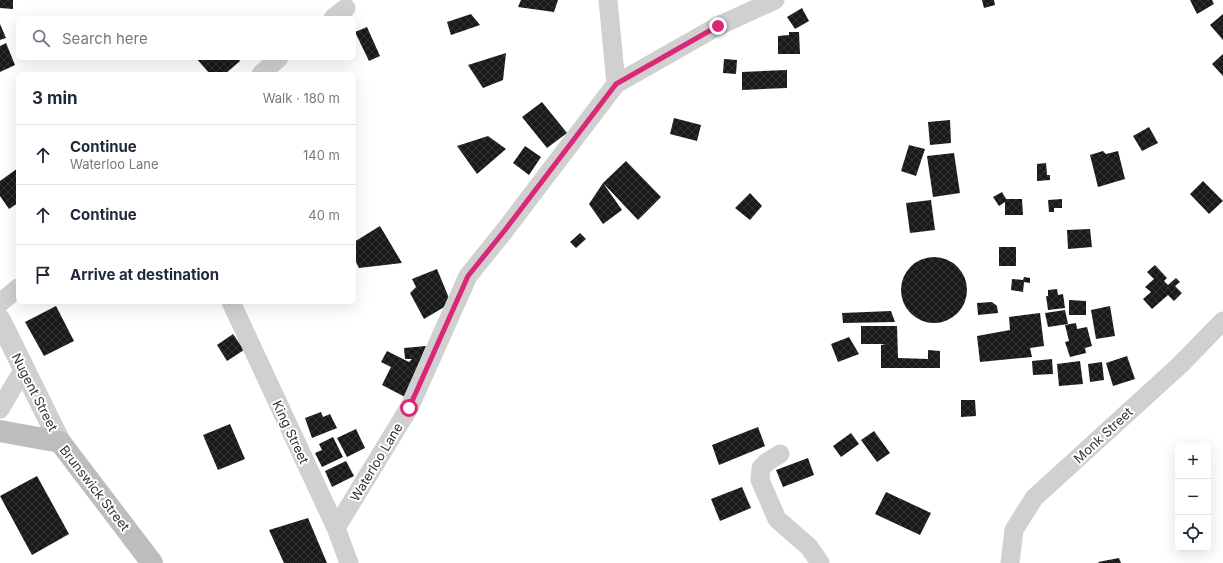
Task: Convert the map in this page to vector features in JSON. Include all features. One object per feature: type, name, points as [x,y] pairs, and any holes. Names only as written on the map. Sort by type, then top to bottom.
[{"type":"main road","name":"Brunswick Street","points":[[0,432],[60,442],[152,563]]},
{"type":"street","points":[[608,0],[616,84],[718,26],[775,0]]},
{"type":"street","points":[[263,72],[277,60]]},
{"type":"street","name":"Waterloo Lane","points":[[336,528],[409,408],[468,276],[505,230],[616,84]]},
{"type":"street","points":[[0,303],[16,290]]},
{"type":"street","name":"King Street","points":[[232,304],[336,528],[349,563]]},
{"type":"street","name":"Nugent Street","points":[[0,320],[23,370],[60,442]]},
{"type":"street","name":"Monk Street","points":[[1010,563],[1014,530],[1034,498],[1180,365],[1223,322]]},
{"type":"street","points":[[0,409],[23,370]]},
{"type":"street","points":[[780,454],[767,462],[761,468],[760,480],[777,519],[809,547],[820,563]]},
{"type":"building","points":[[0,0],[13,0],[13,9],[0,8]]},
{"type":"building","points":[[521,0],[558,0],[554,12],[518,7]]},
{"type":"building","points":[[982,0],[994,0],[995,5],[984,8]]},
{"type":"building","points":[[1190,0],[1212,0],[1214,4],[1197,14]]},
{"type":"building","points":[[802,8],[809,21],[795,29],[787,17]]},
{"type":"building","points":[[471,14],[480,25],[451,35],[447,22]]},
{"type":"building","points":[[1223,14],[1223,40],[1210,25]]},
{"type":"building","points":[[0,24],[6,38],[0,40]]},
{"type":"building","points":[[367,27],[380,56],[369,61],[356,32]]},
{"type":"building","points":[[789,32],[799,32],[800,54],[778,54],[778,36],[789,35]]},
{"type":"building","points":[[6,43],[15,65],[0,72],[0,46]]},
{"type":"building","points":[[506,53],[503,80],[483,88],[468,65]]},
{"type":"building","points":[[1223,54],[1223,76],[1212,64]]},
{"type":"building","points":[[724,59],[737,60],[736,74],[723,73]]},
{"type":"building","points":[[198,60],[240,61],[227,72],[208,72]]},
{"type":"building","points":[[787,70],[787,88],[742,90],[742,72]]},
{"type":"building","points":[[542,102],[567,133],[547,148],[522,117]]},
{"type":"building","points":[[674,118],[701,125],[697,141],[670,134]]},
{"type":"building","points":[[950,120],[951,143],[930,145],[928,122]]},
{"type":"building","points":[[1149,127],[1158,143],[1142,151],[1133,136]]},
{"type":"building","points":[[488,136],[506,149],[477,174],[457,146]]},
{"type":"building","points":[[909,145],[925,149],[916,176],[901,171]]},
{"type":"building","points":[[525,146],[541,157],[529,175],[513,163]]},
{"type":"building","points":[[1103,151],[1106,154],[1118,151],[1125,179],[1098,187],[1090,155]]},
{"type":"building","points":[[954,153],[960,193],[933,197],[927,156]]},
{"type":"building","points":[[626,161],[661,197],[638,220],[603,183]]},
{"type":"building","points":[[1046,163],[1047,175],[1050,175],[1050,180],[1037,181],[1037,164]]},
{"type":"building","points":[[16,169],[16,204],[9,209],[0,196],[0,181]]},
{"type":"building","points":[[1203,181],[1223,201],[1209,214],[1190,194]]},
{"type":"building","points":[[603,183],[622,210],[603,224],[589,204]]},
{"type":"building","points":[[1002,192],[1006,199],[1022,199],[1023,215],[1005,215],[1005,202],[999,206],[993,197]]},
{"type":"building","points":[[750,193],[762,206],[750,220],[735,208]]},
{"type":"building","points":[[1062,199],[1062,208],[1054,208],[1054,212],[1049,212],[1048,200]]},
{"type":"building","points":[[931,200],[935,230],[910,233],[906,203]]},
{"type":"building","points":[[380,226],[402,263],[359,268],[356,262],[356,241]]},
{"type":"building","points":[[1090,229],[1092,247],[1068,249],[1067,230]]},
{"type":"building","points":[[580,233],[586,239],[576,248],[570,242]]},
{"type":"building","points":[[999,247],[1016,247],[1016,266],[999,266]]},
{"type":"building","points":[[934,257],[946,260],[957,267],[964,278],[967,290],[964,302],[957,313],[946,320],[934,323],[922,320],[911,313],[904,302],[901,290],[904,278],[911,267],[922,260]]},
{"type":"building","points":[[1155,265],[1167,278],[1164,281],[1168,285],[1176,278],[1180,282],[1175,286],[1182,293],[1174,301],[1168,295],[1152,309],[1143,299],[1151,292],[1145,287],[1154,279],[1147,272]]},
{"type":"building","points":[[437,269],[451,303],[424,319],[410,293],[416,287],[412,279]]},
{"type":"building","points":[[1024,277],[1030,278],[1030,283],[1024,282],[1023,292],[1011,290],[1012,279],[1023,280]]},
{"type":"building","points":[[1057,289],[1058,295],[1063,294],[1065,308],[1048,310],[1046,296],[1048,296],[1048,290]]},
{"type":"building","points":[[1069,300],[1086,301],[1086,315],[1069,315]]},
{"type":"building","points":[[992,302],[997,306],[998,313],[978,315],[977,303]]},
{"type":"building","points":[[56,306],[74,341],[44,356],[25,322]]},
{"type":"building","points":[[1110,306],[1115,336],[1096,339],[1091,310]]},
{"type":"building","points":[[1065,310],[1068,324],[1048,327],[1045,313]]},
{"type":"building","points":[[891,311],[895,322],[843,323],[842,313]]},
{"type":"building","points":[[1040,313],[1044,346],[1030,348],[1032,357],[980,362],[977,336],[1010,330],[1009,317]]},
{"type":"building","points":[[1076,323],[1077,329],[1087,327],[1092,346],[1085,348],[1086,353],[1070,357],[1065,342],[1069,341],[1065,325]]},
{"type":"building","points":[[861,326],[897,326],[898,358],[928,359],[928,350],[940,351],[940,368],[881,368],[881,345],[886,344],[861,344]]},
{"type":"building","points":[[233,334],[244,350],[227,361],[217,345]]},
{"type":"building","points":[[849,337],[859,354],[838,362],[831,344]]},
{"type":"building","points":[[426,346],[405,397],[382,385],[391,367],[381,362],[387,351],[409,362],[412,359],[405,359],[404,348]]},
{"type":"building","points":[[1127,356],[1135,379],[1113,386],[1106,363]]},
{"type":"building","points":[[1052,359],[1053,374],[1033,375],[1032,361]]},
{"type":"building","points":[[1080,361],[1083,384],[1059,386],[1057,364]]},
{"type":"building","points":[[1102,362],[1104,380],[1090,382],[1088,364]]},
{"type":"building","points":[[961,400],[975,400],[976,416],[961,417]]},
{"type":"building","points":[[321,412],[323,417],[330,414],[337,428],[312,438],[305,418]]},
{"type":"building","points":[[230,424],[245,459],[218,470],[203,435]]},
{"type":"building","points":[[758,427],[765,446],[719,465],[712,445]]},
{"type":"building","points":[[356,429],[365,448],[347,457],[337,438]]},
{"type":"building","points":[[874,431],[890,453],[877,462],[861,440]]},
{"type":"building","points":[[851,433],[859,444],[841,457],[833,446]]},
{"type":"building","points":[[333,437],[343,457],[322,467],[315,453],[322,450],[319,444]]},
{"type":"building","points":[[808,458],[814,475],[783,487],[776,470]]},
{"type":"building","points":[[346,461],[354,476],[332,487],[325,471]]},
{"type":"building","points":[[37,476],[69,534],[32,555],[0,496]]},
{"type":"building","points":[[742,487],[751,508],[720,521],[711,499]]},
{"type":"building","points":[[886,492],[931,513],[920,535],[875,514]]},
{"type":"building","points":[[308,518],[327,563],[284,563],[269,530]]},
{"type":"building","points":[[1119,558],[1121,563],[1098,562]]},
{"type":"route","points":[[409,408],[468,276],[505,230],[616,84],[718,26]]}]
